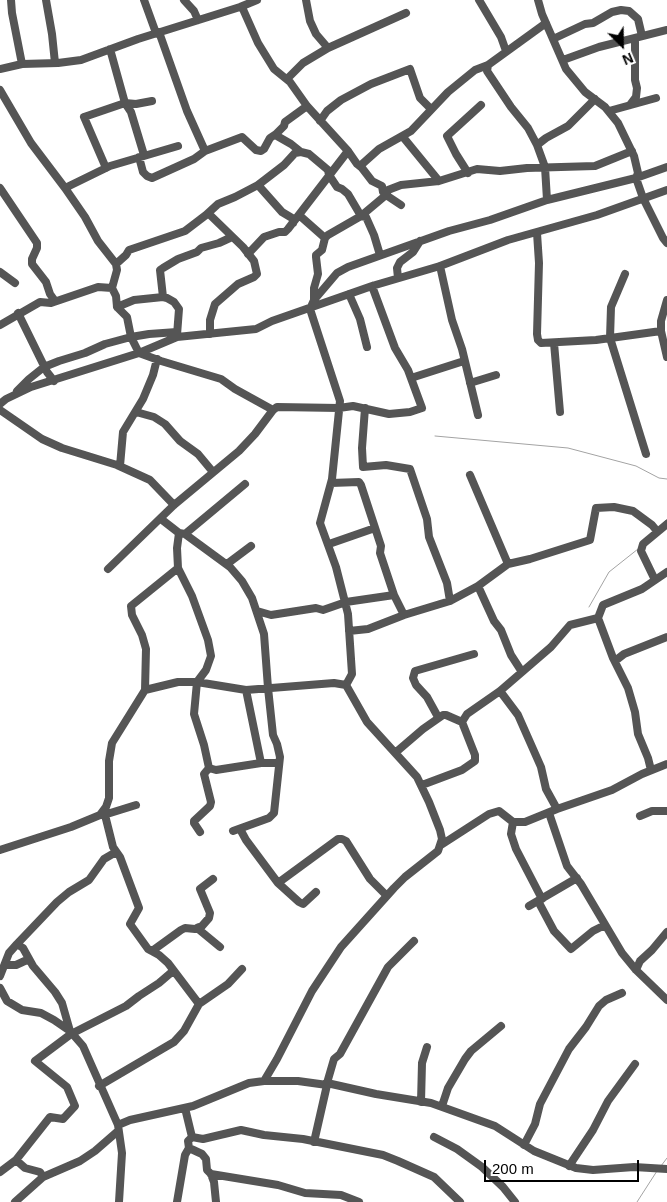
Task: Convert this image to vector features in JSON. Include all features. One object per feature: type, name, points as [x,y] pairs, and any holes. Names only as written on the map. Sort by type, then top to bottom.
[{"type":"street","points":[[11,0],[22,64]]},
{"type":"street","points":[[46,0],[55,63]]},
{"type":"street","points":[[144,0],[187,111],[206,151]]},
{"type":"street","points":[[184,0],[194,10],[198,20]]},
{"type":"street","points":[[0,69],[22,64],[81,60],[158,32],[242,7],[256,0]]},
{"type":"street","points":[[306,0],[310,20],[316,34],[328,48]]},
{"type":"street","points":[[479,0],[501,37],[506,51]]},
{"type":"street","points":[[538,0],[566,69],[585,92],[609,111],[618,123],[637,166],[638,173],[636,178],[642,198],[667,243]]},
{"type":"street","points":[[242,7],[258,43],[274,69],[287,79],[307,106],[348,150],[354,162],[360,166],[372,181],[382,186],[383,192],[402,205]]},
{"type":"street","points":[[553,39],[585,24],[593,23],[612,12],[628,11],[638,18],[639,37],[635,80],[637,88],[636,97],[630,105]]},
{"type":"street","points":[[287,79],[304,63],[328,48],[406,13]]},
{"type":"street","points":[[360,166],[380,149],[411,131],[430,109],[475,70],[488,65],[546,23]]},
{"type":"street","points":[[563,60],[599,47],[667,30]]},
{"type":"street","points":[[110,49],[125,103],[131,112],[142,156],[143,172],[152,178],[194,160],[206,151],[242,137],[256,150],[261,151],[270,138],[284,126],[285,122],[307,106]]},
{"type":"street","points":[[488,65],[487,71],[491,79],[528,128],[537,145],[545,168],[547,200]]},
{"type":"street","points":[[320,121],[327,111],[341,100],[370,84],[410,69],[420,98],[430,109]]},
{"type":"street","points":[[0,90],[31,143],[65,188],[85,217],[98,241],[116,264],[117,270],[112,288],[118,307],[127,317],[131,337],[140,353],[220,379],[273,410]]},
{"type":"street","points":[[609,111],[656,98]]},
{"type":"street","points":[[537,145],[568,126],[595,99]]},
{"type":"street","points":[[106,168],[84,117],[125,103],[136,104],[152,101]]},
{"type":"street","points":[[468,173],[447,136],[481,106]]},
{"type":"street","points":[[276,134],[276,136],[301,152]]},
{"type":"street","points":[[403,137],[439,181]]},
{"type":"street","points":[[65,188],[106,168],[178,146]]},
{"type":"street","points":[[248,254],[264,237],[285,232],[348,150]]},
{"type":"street","points":[[314,300],[314,288],[318,274],[316,255],[322,250],[325,238],[361,216],[388,190],[401,184],[439,181],[477,170],[500,171],[595,166],[604,164],[632,151]]},
{"type":"street","points":[[116,264],[129,250],[185,231],[218,204],[258,185],[284,165],[295,153],[301,152],[309,154],[328,170],[337,187],[348,194],[361,216],[366,217],[380,256]]},
{"type":"street","points":[[346,685],[352,674],[346,602],[329,544],[320,523],[331,483],[340,418],[340,396],[310,309],[314,300],[337,273],[380,256],[449,231],[490,220],[547,200],[636,178],[667,167]]},
{"type":"street","points":[[258,185],[282,212],[292,218],[293,223]]},
{"type":"street","points":[[0,188],[37,243],[32,264],[46,282],[50,294],[55,301]]},
{"type":"street","points":[[14,395],[29,379],[44,368],[105,344],[131,337],[163,332],[210,334],[250,330],[372,286],[440,266],[508,240],[597,215],[667,190]]},
{"type":"street","points":[[206,214],[212,216],[254,261],[257,274],[238,284],[215,304],[210,320],[210,334]]},
{"type":"street","points":[[299,216],[325,238]]},
{"type":"street","points":[[537,233],[539,263],[538,340],[541,343],[610,338],[661,331]]},
{"type":"street","points":[[163,297],[160,270],[178,259],[197,252],[201,248],[232,237]]},
{"type":"street","points":[[398,278],[397,268],[400,262],[413,252],[420,242]]},
{"type":"street","points":[[440,266],[450,314],[478,415]]},
{"type":"street","points":[[0,272],[15,283]]},
{"type":"street","points":[[625,274],[611,307],[610,338],[646,454]]},
{"type":"street","points":[[108,569],[174,505],[226,463],[249,440],[273,410],[281,406],[339,408],[348,406],[389,414],[410,412],[422,408],[411,378],[395,348],[372,286]]},
{"type":"street","points":[[0,325],[40,302],[55,301],[98,287],[112,288]]},
{"type":"street","points":[[349,294],[360,319],[367,347]]},
{"type":"street","points":[[118,307],[134,300],[163,297],[174,302],[179,309],[177,334]]},
{"type":"street","points":[[667,300],[661,321],[661,331],[667,357]]},
{"type":"street","points":[[18,313],[44,368],[54,380]]},
{"type":"street","points":[[163,332],[166,341]]},
{"type":"street","points":[[0,404],[31,387],[140,353],[177,334]]},
{"type":"street","points":[[554,343],[560,412]]},
{"type":"street","points":[[120,466],[123,432],[136,412],[153,376],[157,359]]},
{"type":"street","points":[[411,378],[464,361]]},
{"type":"street","points":[[470,383],[496,375]]},
{"type":"street","points":[[365,408],[362,448],[363,467],[386,465],[410,469],[427,519],[429,538],[447,583],[450,601]]},
{"type":"street","points":[[0,410],[42,439],[62,448],[120,466],[150,480],[174,505]]},
{"type":"street","points":[[136,412],[154,417],[165,424],[180,441],[198,454],[213,472]]},
{"type":"street","points":[[470,475],[508,564]]},
{"type":"street","points":[[331,483],[359,482],[361,484],[381,546],[380,555],[394,595],[404,615]]},
{"type":"street","points":[[209,768],[194,714],[197,682],[206,670],[211,656],[208,640],[192,596],[178,568],[182,534],[245,484]]},
{"type":"street","points":[[349,631],[368,629],[404,615],[450,601],[478,586],[508,564],[590,540],[596,508],[602,506],[632,511],[658,531]]},
{"type":"street","points":[[161,519],[227,564],[242,581],[257,611],[266,644],[273,736],[279,750],[279,763],[274,813],[269,818],[237,830],[278,883],[303,904],[316,892]]},
{"type":"street","points":[[311,528],[320,523]]},
{"type":"street","points":[[655,580],[641,550],[643,544],[667,524]]},
{"type":"street","points":[[329,544],[375,528]]},
{"type":"street","points":[[227,564],[251,546]]},
{"type":"street","points":[[178,568],[131,606],[132,615],[142,635],[146,649],[145,690],[112,742],[109,761],[109,798],[102,815],[116,852],[120,856],[129,878],[139,908],[130,924],[139,939],[159,955],[173,970],[199,1004]]},
{"type":"street","points":[[651,770],[638,734],[628,688],[598,618],[603,606],[634,593],[667,572]]},
{"type":"street","points":[[478,586],[494,621],[501,630],[509,652],[522,672]]},
{"type":"street","points":[[257,611],[271,615],[316,608],[323,610],[346,602],[394,595]]},
{"type":"street","points":[[462,722],[468,714],[500,691],[551,647],[570,625],[598,618]]},
{"type":"street","points":[[615,661],[624,654],[667,637]]},
{"type":"street","points":[[438,717],[427,697],[416,685],[415,671],[474,654]]},
{"type":"street","points":[[145,690],[178,682],[197,682],[246,690],[334,683],[346,685]]},
{"type":"street","points":[[264,1081],[312,991],[341,947],[386,896],[405,877],[438,851],[441,845],[440,830],[422,786],[405,763],[367,722],[346,685]]},
{"type":"street","points":[[246,690],[261,762]]},
{"type":"street","points":[[500,691],[518,715],[541,766],[546,790],[557,809]]},
{"type":"street","points":[[395,753],[438,717],[446,714],[462,722],[475,755],[475,761],[462,770],[422,786]]},
{"type":"street","points":[[209,768],[216,770],[261,762],[279,763]]},
{"type":"street","points":[[441,845],[489,814],[499,811],[513,822],[526,822],[612,790],[667,764]]},
{"type":"street","points":[[200,832],[194,821],[212,802],[204,774],[209,768]]},
{"type":"street","points":[[0,850],[136,805]]},
{"type":"street","points":[[640,816],[652,811],[667,811]]},
{"type":"street","points":[[549,813],[564,860],[622,953],[636,970],[667,1000]]},
{"type":"street","points":[[513,822],[511,834],[516,849],[554,931],[571,949],[594,931],[606,925]]},
{"type":"street","points":[[278,883],[342,838],[346,841],[370,879],[386,896]]},
{"type":"street","points":[[0,976],[10,953],[17,944],[57,902],[89,880],[104,859],[116,852]]},
{"type":"street","points":[[529,906],[576,878]]},
{"type":"street","points":[[152,951],[181,930],[202,926],[210,916],[200,890],[213,879]]},
{"type":"street","points":[[197,928],[220,947]]},
{"type":"street","points":[[636,970],[640,961],[667,932]]},
{"type":"street","points":[[314,1142],[334,1059],[340,1054],[388,967],[414,941]]},
{"type":"street","points":[[17,944],[23,948],[62,1003],[71,1032]]},
{"type":"street","points":[[6,965],[16,965],[29,959]]},
{"type":"street","points":[[99,1086],[174,1042],[184,1031],[199,1004],[228,984],[242,969]]},
{"type":"street","points":[[0,1172],[16,1160],[50,1117],[63,1119],[74,1108],[67,1087],[35,1061],[71,1032],[126,1006],[145,991],[159,984],[173,970]]},
{"type":"street","points":[[0,988],[7,1000],[22,1010],[41,1013],[71,1032],[83,1046],[118,1128],[122,1153],[118,1202]]},
{"type":"street","points":[[524,1145],[535,1124],[540,1104],[569,1049],[599,1006],[606,1000],[622,993]]},
{"type":"street","points":[[442,1106],[448,1088],[465,1059],[471,1051],[501,1026]]},
{"type":"street","points":[[421,1102],[422,1064],[427,1047]]},
{"type":"street","points":[[569,1166],[593,1130],[613,1093],[635,1064]]},
{"type":"street","points":[[15,1202],[43,1177],[80,1161],[95,1151],[118,1128],[130,1120],[193,1106],[249,1083],[264,1081],[298,1081],[327,1084],[442,1106],[495,1126],[534,1151],[569,1166],[593,1170],[662,1169]]},
{"type":"street","points":[[177,1202],[185,1155],[190,1140],[185,1108]]},
{"type":"street","points":[[190,1140],[203,1139],[241,1130],[357,1149],[398,1161],[434,1178],[460,1202]]},
{"type":"street","points":[[434,1137],[482,1166],[515,1202]]},
{"type":"street","points":[[190,1140],[206,1159],[207,1170],[211,1174],[216,1202]]},
{"type":"street","points":[[16,1160],[25,1168],[40,1172],[43,1177]]},
{"type":"street","points":[[211,1174],[278,1185],[305,1192],[341,1195],[359,1202]]},
{"type":"waterway","points":[[435,436],[568,448],[636,466],[659,478],[667,479]]},
{"type":"waterway","points":[[663,523],[667,519]]},
{"type":"waterway","points":[[589,607],[609,572],[638,549]]},
{"type":"waterway","points":[[661,1166],[667,1158]]},
{"type":"waterway","points":[[637,1202],[657,1171]]}]
